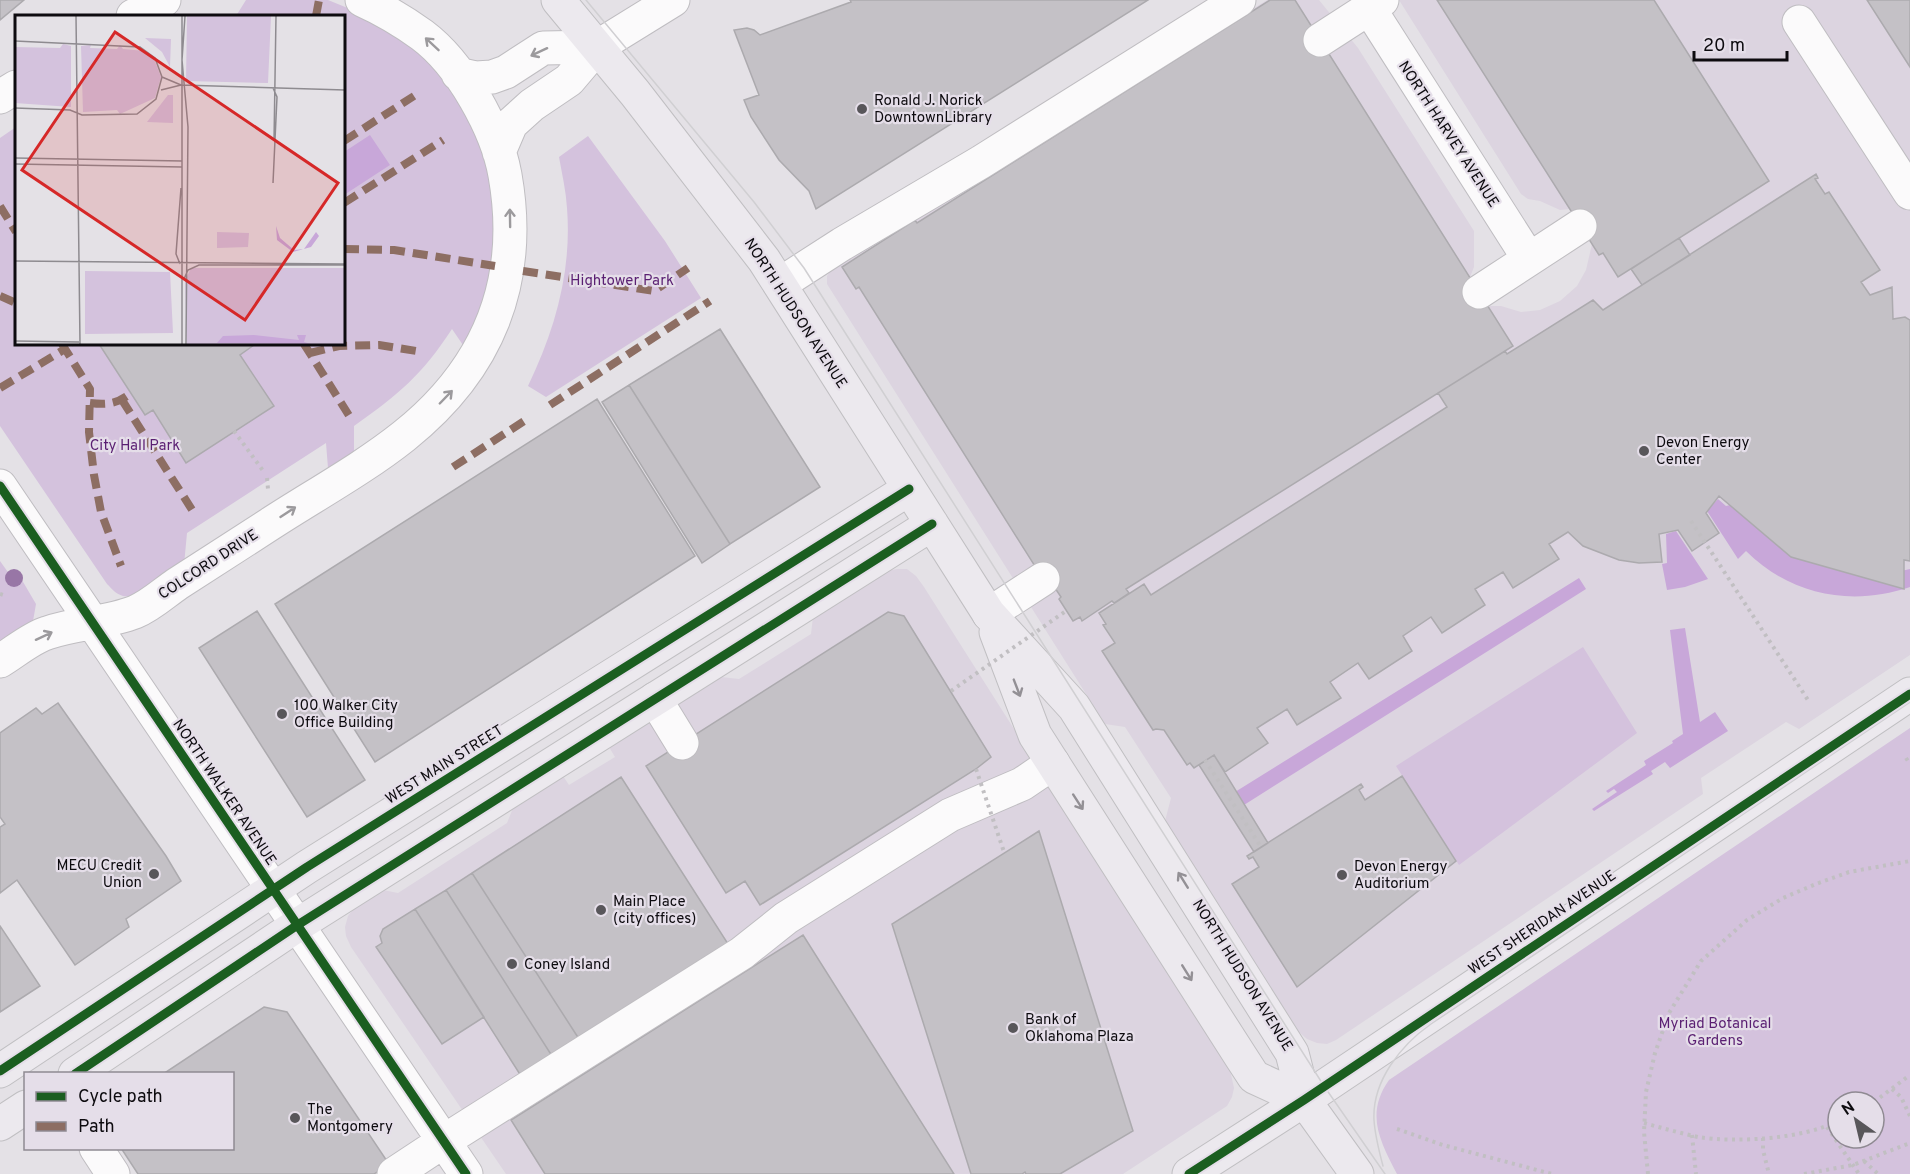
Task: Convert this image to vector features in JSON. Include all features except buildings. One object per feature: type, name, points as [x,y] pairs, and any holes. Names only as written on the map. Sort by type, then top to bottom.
[{"type":"main road","name":"NORTH HUDSON AVENUE","points":[[558,0],[635,93],[757,251],[989,614],[1074,707],[1292,1053],[1304,1100]]},
{"type":"main road","name":"WEST MAIN STREET","points":[[0,1071],[273,890],[909,489]]},
{"type":"main road","points":[[78,1072],[297,926],[932,524]]},
{"type":"main road","name":"NORTH HUDSON AVENUE","points":[[989,614],[1035,735],[1254,1077],[1304,1100]]},
{"type":"main road","name":"WEST SHERIDAN AVENUE","points":[[1189,1174],[1304,1100],[1910,694]]},
{"type":"main road","points":[[1304,1100],[1357,1174]]},
{"type":"main road","points":[[0,1124],[24,1108]]},
{"type":"street","name":"COLCORD DRIVE","points":[[0,661],[45,633],[136,611],[403,437],[452,391],[471,365],[494,321],[505,283],[510,252],[510,207],[499,152],[479,107],[458,74],[441,53],[422,36],[362,0]]},
{"type":"street","points":[[499,152],[511,124],[532,105],[569,80],[597,47],[673,0]]},
{"type":"street","points":[[780,284],[842,244],[981,162],[1239,0]]},
{"type":"street","points":[[1320,40],[1367,2]]},
{"type":"street","name":"NORTH HARVEY AVENUE","points":[[1367,2],[1529,259]]},
{"type":"street","points":[[1799,22],[1910,194]]},
{"type":"street","points":[[458,74],[476,78],[492,77],[506,72],[543,48],[597,47]]},
{"type":"street","points":[[0,97],[15,88]]},
{"type":"street","points":[[1479,292],[1580,226]]},
{"type":"street","name":"NORTH WALKER AVENUE","points":[[0,486],[466,1174]]},
{"type":"street","points":[[989,614],[1043,579]]},
{"type":"street","points":[[655,699],[682,743]]},
{"type":"street","points":[[394,1174],[444,1140],[742,953],[786,918],[950,815],[1022,784],[1053,763]]},
{"type":"street","points":[[97,1150],[113,1174]]},
{"type":"path","points":[[65,349],[71,345]]},
{"type":"path","points":[[234,431],[264,472]]},
{"type":"path","points":[[1692,521],[1808,700]]},
{"type":"path","points":[[951,691],[1066,611]]},
{"type":"path","points":[[1906,758],[1910,764]]},
{"type":"path","points":[[1205,760],[1261,847]]},
{"type":"path","points":[[976,769],[1004,852]]},
{"type":"path","points":[[1648,1174],[1644,1123],[1646,1092],[1655,1053],[1669,1013],[1701,961],[1747,920],[1783,898],[1849,872],[1910,861]]},
{"type":"path","points":[[1886,1093],[1910,1075]]},
{"type":"path","points":[[1892,1089],[1901,1097],[1910,1116]]},
{"type":"path","points":[[1644,1123],[1692,1135],[1739,1140],[1826,1127]]},
{"type":"path","points":[[1397,1129],[1552,1174]]},
{"type":"path","points":[[1692,1135],[1696,1174]]},
{"type":"path","points":[[1763,1138],[1762,1150],[1769,1174]]},
{"type":"path","points":[[1804,1174],[1853,1165],[1910,1143]]},
{"type":"path","points":[[1843,1150],[1859,1174]]},
{"type":"path","points":[[1864,1161],[1878,1174]]},
{"type":"shaded area","points":[[1267,0],[1319,0],[1358,48],[1474,231],[1474,267],[1470,277],[1488,306],[1501,306],[1521,312],[1540,310],[1560,301],[1577,286],[1586,270],[1592,244],[1570,209],[1560,210],[1540,201],[1528,199],[1521,194],[1399,0],[1910,0],[1910,655],[1799,729],[1786,722],[1701,778],[1703,794],[1327,1044],[1307,1039],[1299,1032],[1165,821],[1171,798],[1125,727],[1105,724],[827,284],[827,276],[832,269],[998,170]]},
{"type":"shaded area","points":[[370,135],[390,165],[345,194],[345,151]]},
{"type":"shaded area","points":[[1718,499],[1726,506],[1734,504],[1875,577],[1910,569],[1910,587],[1866,596],[1822,593],[1782,578],[1763,566],[1746,551],[1738,559],[1707,511]]},
{"type":"shaded area","points":[[1676,531],[1708,579],[1667,590],[1662,564],[1667,563],[1666,534]]},
{"type":"shaded area","points":[[907,569],[924,587],[1230,1070],[1234,1088],[1227,1106],[1123,1174],[506,1174],[351,947],[345,927],[348,916],[355,907],[383,890],[398,893],[507,823],[513,808],[563,776],[569,785],[615,757],[609,747],[721,677],[739,679],[811,634],[813,617],[887,571]]},
{"type":"shaded area","points":[[1579,578],[1586,589],[1244,805],[1235,792]]},
{"type":"shaded area","points":[[1685,628],[1700,722],[1715,712],[1728,731],[1670,768],[1665,762],[1651,771],[1653,774],[1594,811],[1592,809],[1617,792],[1614,789],[1608,793],[1606,791],[1646,765],[1644,761],[1683,734],[1670,630]]},
{"type":"green space","name":"City Hall Park","points":[[246,0],[328,0],[377,20],[407,41],[446,78],[488,157],[499,227],[490,296],[465,348],[452,329],[430,359],[408,383],[354,426],[354,458],[333,471],[328,468],[326,443],[187,533],[184,565],[146,590],[123,596],[107,584],[0,426],[0,138],[15,128],[15,345],[345,345],[345,15],[237,15]]},
{"type":"green space","name":"Hightower Park","points":[[588,136],[665,241],[701,298],[546,397],[528,386],[554,322],[567,255],[567,208],[559,157]]},
{"type":"green space","points":[[0,561],[10,575],[19,575],[36,604],[33,621],[0,643]]},
{"type":"green space","points":[[1583,647],[1637,733],[1459,865],[1396,766]]},
{"type":"green space","name":"Myriad Botanical Gardens","points":[[1910,728],[1910,1174],[1397,1174],[1385,1150],[1378,1127],[1378,1104],[1389,1080]]},
{"type":"tram line","points":[[586,0],[754,202],[804,268],[1324,1086],[1385,1174]]},
{"type":"tram line","points":[[1383,1166],[1376,1138],[1375,1106],[1383,1078],[1390,1065],[1409,1042],[1431,1024],[1910,702]]},
{"type":"marked path","points":[[316,15],[319,0]]},
{"type":"marked path","points":[[345,140],[414,96]]},
{"type":"marked path","points":[[345,202],[443,140]]},
{"type":"marked path","points":[[0,206],[15,230]]},
{"type":"marked path","points":[[345,249],[394,250],[495,266]]},
{"type":"marked path","points":[[523,271],[654,291],[688,268]]},
{"type":"marked path","points":[[0,296],[15,303]]},
{"type":"marked path","points":[[550,405],[710,301]]},
{"type":"marked path","points":[[63,345],[90,389],[89,432],[94,475],[101,512],[121,566]]},
{"type":"marked path","points":[[305,345],[350,417]]},
{"type":"marked path","points":[[310,353],[339,346],[379,345],[423,352]]},
{"type":"marked path","points":[[0,388],[65,349]]},
{"type":"marked path","points":[[90,403],[112,403],[131,393]]},
{"type":"marked path","points":[[122,400],[196,516]]},
{"type":"marked path","points":[[453,467],[529,418]]},
{"type":"cycle path","points":[[0,486],[466,1174]]},
{"type":"cycle path","points":[[0,1071],[307,867],[909,489]]},
{"type":"cycle path","points":[[78,1072],[296,926],[932,524]]},
{"type":"cycle path","points":[[1189,1174],[1304,1100],[1910,694]]},
{"type":"place","name":"Ronald J. Norick DowntownLibrary","points":[[862,109]]},
{"type":"place","name":"Devon Energy Center","points":[[1644,451]]},
{"type":"place","name":"100 Walker City Office Building","points":[[282,714]]},
{"type":"place","name":"MECU Credit Union","points":[[154,874]]},
{"type":"place","name":"Devon Energy Auditorium","points":[[1342,875]]},
{"type":"place","name":"Main Place (city offices)","points":[[601,910]]},
{"type":"place","name":"Coney Island","points":[[512,964]]},
{"type":"place","name":"Bank of Oklahoma Plaza","points":[[1013,1028]]},
{"type":"place","name":"The Montgomery","points":[[295,1118]]}]
